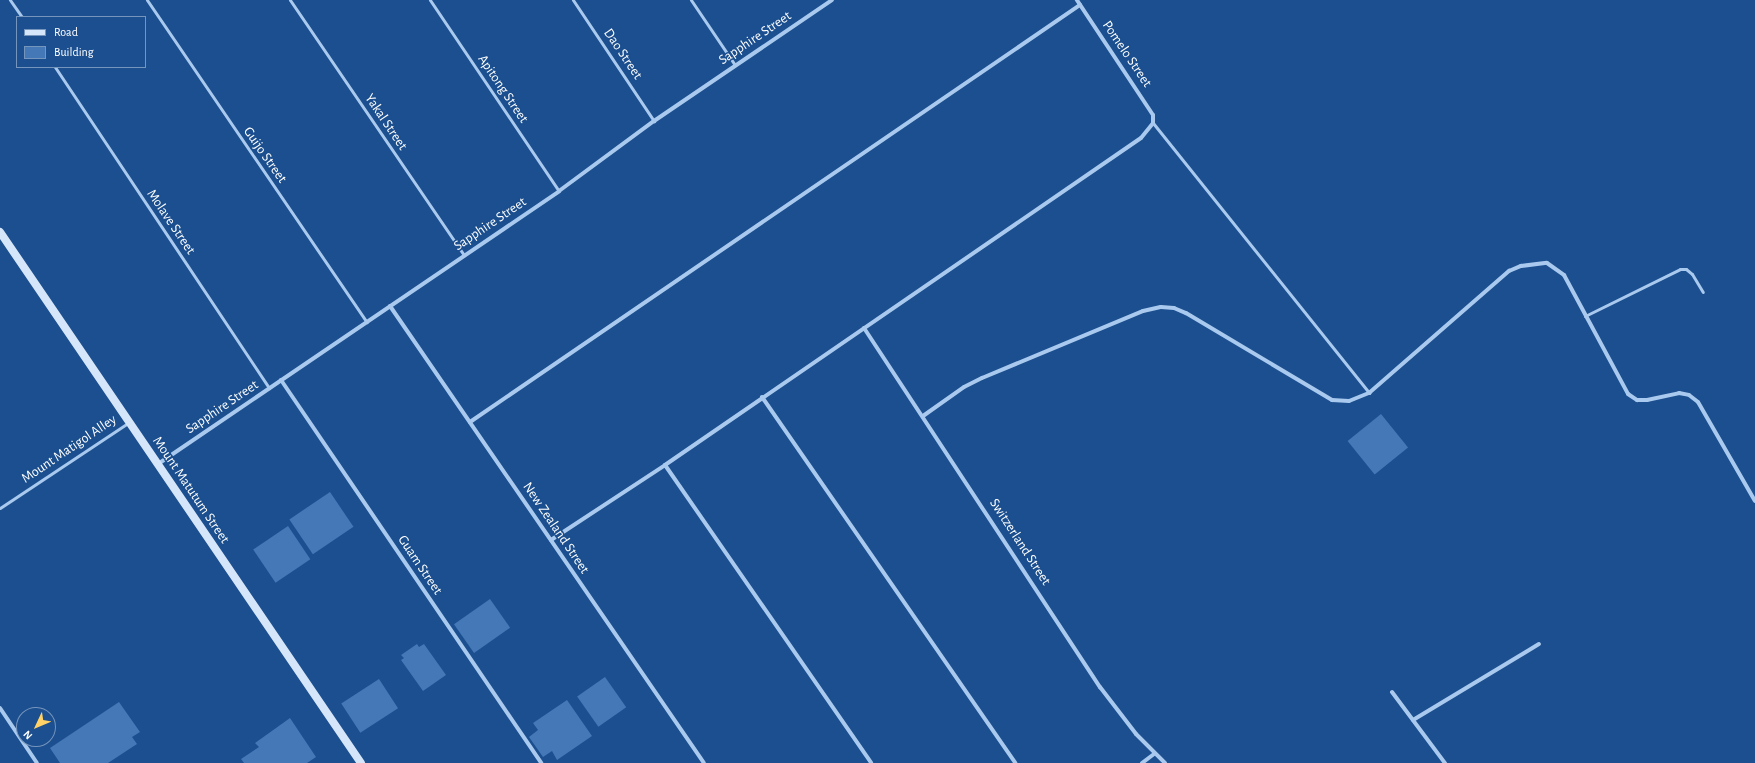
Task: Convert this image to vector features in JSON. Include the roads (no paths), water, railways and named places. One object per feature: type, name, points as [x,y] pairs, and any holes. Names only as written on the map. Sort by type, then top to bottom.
[{"type":"street","points":[[822,0],[825,5]]},
{"type":"street","name":"Sapphire Street","points":[[158,464],[559,191],[654,121],[832,0]]},
{"type":"street","name":"Pomelo Street","points":[[1077,0],[1149,106],[1153,115],[1152,123]]},
{"type":"street","points":[[470,422],[1080,5]]},
{"type":"street","points":[[551,540],[665,465],[1141,138],[1152,123]]},
{"type":"street","name":"Mount Matutum Street","points":[[0,232],[362,763]]},
{"type":"street","points":[[923,416],[964,387],[982,378],[1143,311],[1160,307],[1174,308],[1186,313],[1332,400],[1349,401],[1369,393],[1496,281],[1521,266],[1542,263],[1556,268],[1564,275],[1628,394],[1637,400],[1647,400],[1679,393],[1689,395],[1698,402],[1755,501]]},
{"type":"street","name":"New Zealand Street","points":[[390,306],[704,763]]},
{"type":"street","name":"Switzerland Street","points":[[864,328],[1100,687],[1154,754],[1165,763]]},
{"type":"street","name":"Guam Street","points":[[281,380],[541,763]]},
{"type":"street","points":[[762,397],[1015,763]]},
{"type":"street","points":[[665,465],[872,763]]},
{"type":"street","points":[[1413,720],[1539,644]]},
{"type":"street","points":[[1392,692],[1445,763]]},
{"type":"street","points":[[0,708],[37,763]]},
{"type":"street","points":[[1142,763],[1154,754]]},
{"type":"lane","points":[[10,0],[21,16]]},
{"type":"lane","name":"Guijo Street","points":[[147,0],[367,322]]},
{"type":"lane","name":"Yakal Street","points":[[290,0],[464,255]]},
{"type":"lane","name":"Apitong Street","points":[[430,0],[559,191]]},
{"type":"lane","name":"Dao Street","points":[[573,0],[654,121]]},
{"type":"lane","points":[[691,0],[735,65]]},
{"type":"lane","name":"Molave Street","points":[[56,68],[269,388]]},
{"type":"lane","points":[[1152,123],[1369,393]]},
{"type":"lane","points":[[1585,316],[1680,269],[1686,269],[1692,274],[1703,292]]},
{"type":"lane","name":"Mount Matigol Alley","points":[[0,508],[130,422]]}]
